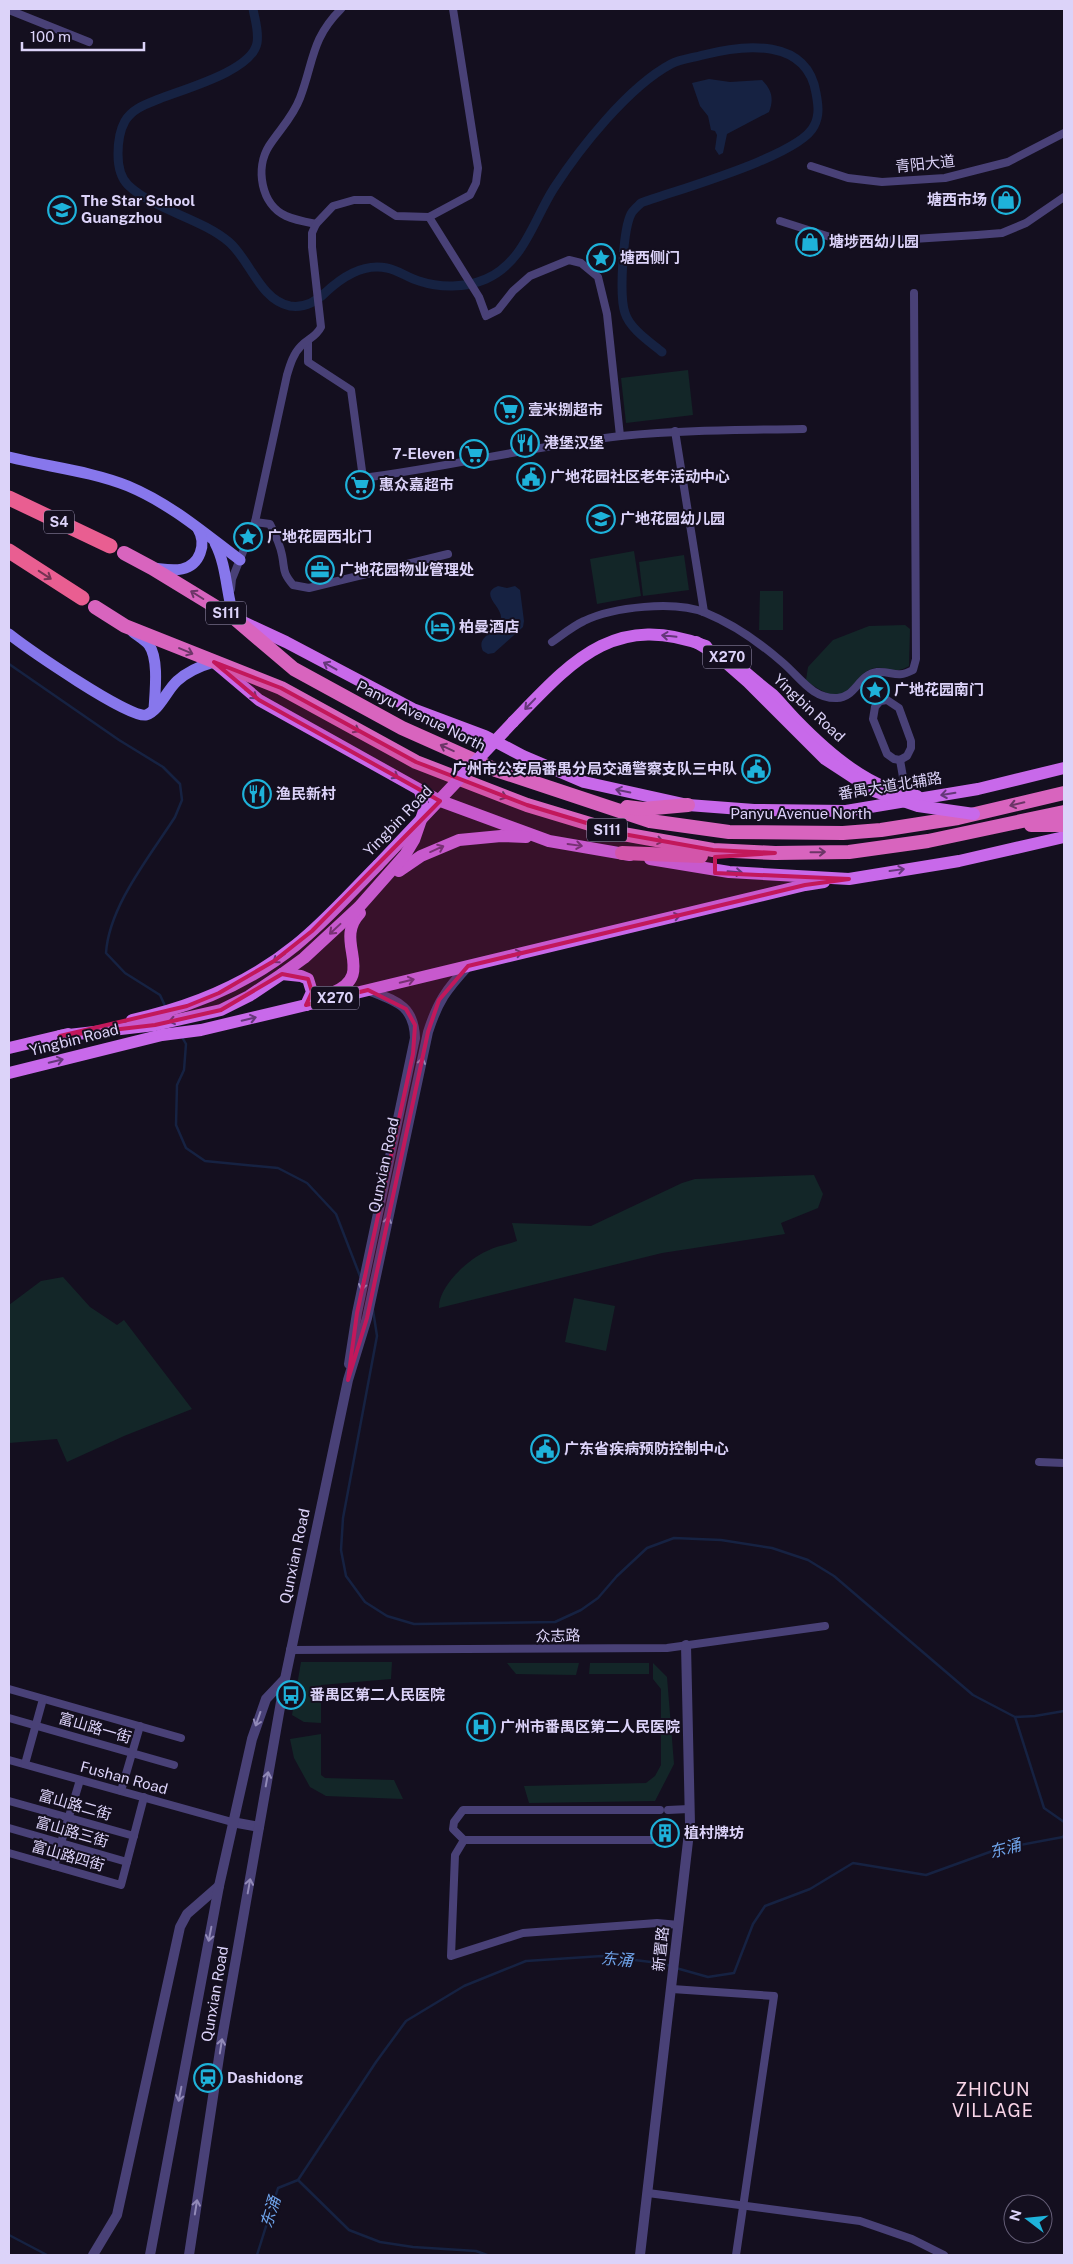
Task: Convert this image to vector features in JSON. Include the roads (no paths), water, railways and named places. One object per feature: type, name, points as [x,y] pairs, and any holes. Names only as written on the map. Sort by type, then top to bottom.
[{"type":"highway","name":"S4","points":[[9,498],[110,546]]},
{"type":"highway","points":[[9,551],[82,598]]},
{"type":"highway","name":"Panyu Avenue North","points":[[124,553],[234,618],[294,669],[402,728],[478,762],[529,782],[650,821],[729,832],[815,833],[881,830],[974,814],[1064,793]]},
{"type":"highway","name":"S111","points":[[95,607],[125,626],[280,688],[416,762],[536,808],[598,828],[713,850],[775,853],[849,852],[888,847],[1064,812]]},
{"type":"highway","points":[[310,704],[321,684]]},
{"type":"highway","points":[[593,802],[643,809],[688,805]]},
{"type":"highway","points":[[1006,825],[1064,825]]},
{"type":"highway","points":[[622,853],[723,856],[775,853]]},
{"type":"main road","points":[[9,457],[78,471],[127,486],[158,501],[194,523],[215,542],[240,560]]},
{"type":"main road","points":[[152,568],[171,570],[192,566],[201,553],[203,542],[194,523]]},
{"type":"main road","points":[[215,542],[223,566],[229,603],[234,618]]},
{"type":"main road","name":"番禺大道北辅路","points":[[234,618],[286,642],[414,709],[479,734],[523,756],[584,782],[688,805],[754,810],[846,811],[978,789],[1064,768]]},
{"type":"main road","points":[[125,626],[148,644],[154,655],[156,685],[154,709]]},
{"type":"main road","points":[[9,634],[127,710],[138,715],[147,715],[176,682],[196,668],[214,662],[259,700],[438,800],[549,841]]},
{"type":"main road","name":"Yingbin Road","points":[[9,1073],[156,1025],[187,1006],[220,993],[274,961],[312,931],[378,865],[513,722],[571,664],[590,651],[632,635],[667,635],[696,642],[729,658],[774,696],[801,725],[843,761],[876,782],[906,794],[927,797]]},
{"type":"main road","points":[[696,642],[716,654],[748,682],[825,760],[874,791],[918,806],[974,814]]},
{"type":"main road","points":[[156,1025],[221,1010],[282,974],[304,958],[334,931],[399,863],[414,840],[421,822],[424,811],[420,790]]},
{"type":"main road","points":[[326,1001],[332,992],[345,988],[353,977],[355,964],[351,953],[350,931],[354,918],[394,875],[410,863],[459,840],[522,836],[729,872],[849,879],[968,859],[1064,838]]},
{"type":"main road","name":"Yingbin Road","points":[[9,1048],[60,1036],[156,1025],[202,1030],[805,885],[849,879]]},
{"type":"main road","points":[[282,974],[301,976],[308,980],[312,992],[306,1006]]},
{"type":"street","points":[[316,224],[284,216],[268,201],[262,184],[262,167],[268,147],[289,121],[300,99],[316,44],[327,22],[341,9]]},
{"type":"street","points":[[229,603],[232,579],[255,522],[287,375],[293,357],[301,346],[316,336],[321,326],[312,247],[312,233],[316,224],[333,206],[354,200],[371,200],[396,216],[429,217],[470,195],[476,183],[478,168],[453,9]]},
{"type":"street","points":[[9,10],[89,42]]},
{"type":"street","name":"青阳大道","points":[[811,166],[848,178],[882,182],[945,178],[1008,162],[1064,133]]},
{"type":"street","points":[[780,221],[849,243],[1002,233],[1026,223],[1064,197]]},
{"type":"street","points":[[429,217],[479,297],[486,316],[498,310],[513,291],[530,276],[569,260],[581,263],[598,277],[607,314],[620,436]]},
{"type":"street","points":[[552,642],[584,621],[618,609],[650,606],[704,612],[733,626],[776,657],[816,693],[837,698],[846,696],[864,677],[876,672],[903,675],[913,670],[916,660],[914,293]]},
{"type":"street","points":[[308,342],[308,362],[351,390],[363,478],[521,450],[620,436],[675,432],[803,428]]},
{"type":"street","points":[[675,432],[704,612]]},
{"type":"street","points":[[255,522],[270,524],[277,536],[284,574],[288,579],[293,585],[309,588],[448,554]]},
{"type":"street","points":[[869,675],[880,701]]},
{"type":"street","points":[[880,701],[894,703],[899,708],[911,741],[911,748],[907,756],[900,760],[894,759],[887,754],[874,719],[875,707],[880,701]]},
{"type":"street","points":[[900,760],[906,794]]},
{"type":"street","name":"Qunxian Road","points":[[189,2255],[221,2044],[290,1650],[348,1380],[367,1318],[428,1032],[439,1000],[447,988],[468,966]]},
{"type":"street","name":"Qunxian Road","points":[[348,1380],[356,1313],[415,1038],[415,1025],[406,1009],[391,999],[368,990]]},
{"type":"street","points":[[1039,1462],[1064,1463]]},
{"type":"street","name":"众志路","points":[[290,1650],[649,1649],[825,1626]]},
{"type":"street","name":"新置路","points":[[640,2255],[674,1976],[690,1824],[686,1645]]},
{"type":"street","name":"Qunxian Road","points":[[150,2255],[232,1822],[260,1714],[266,1699],[285,1679]]},
{"type":"street","points":[[9,1689],[181,1738]]},
{"type":"street","points":[[25,1764],[43,1699]]},
{"type":"street","name":"富山路一街","points":[[9,1718],[174,1765]]},
{"type":"street","points":[[121,1791],[140,1726]]},
{"type":"street","name":"Fushan Road","points":[[9,1760],[232,1822]]},
{"type":"street","points":[[54,1866],[80,1780]]},
{"type":"street","points":[[127,1862],[144,1797]]},
{"type":"street","name":"富山路二街","points":[[9,1801],[134,1836]]},
{"type":"street","points":[[652,1840],[464,1840],[453,1829],[454,1822],[464,1810],[689,1809]]},
{"type":"street","points":[[232,1822],[259,1827]]},
{"type":"street","name":"富山路三街","points":[[9,1828],[127,1862]]},
{"type":"street","points":[[464,1840],[455,1855],[451,1956],[523,1933],[657,1923],[679,1925]]},
{"type":"street","name":"富山路四街","points":[[9,1853],[121,1885],[127,1862]]},
{"type":"street","points":[[93,2255],[117,2215],[180,1927],[187,1914],[219,1886]]},
{"type":"street","points":[[672,1989],[774,1996],[736,2255]]},
{"type":"street","points":[[648,2193],[860,2221],[912,2239],[944,2255]]},
{"type":"water","points":[[709,79],[730,82],[762,80],[768,87],[771,95],[769,112],[727,134],[723,153],[719,155],[715,149],[717,135],[715,131],[711,130],[708,116],[700,106],[692,83]]},
{"type":"water","points":[[498,586],[507,588],[515,586],[520,590],[524,621],[523,627],[494,653],[488,654],[483,651],[481,646],[482,641],[496,628],[501,619],[501,614],[490,593],[492,589]]},
{"type":"waterway","points":[[253,9],[257,43],[252,53],[243,62],[216,78],[159,99],[132,113],[125,121],[121,132],[118,145],[118,162],[121,175],[128,185],[151,201],[205,226],[229,242],[263,288],[271,296],[290,306],[310,304],[346,276],[362,269],[378,267],[391,269],[419,281],[444,286],[470,284],[486,279],[499,272],[519,251],[554,188],[591,137],[638,87],[655,74],[678,61],[737,49],[772,49],[787,54],[800,62],[810,75],[818,105],[816,122],[804,137],[786,149],[735,171],[641,203],[631,214],[626,234],[623,263],[623,305],[631,324],[662,352]]},
{"type":"waterway","points":[[9,664],[119,740],[163,767],[180,784],[182,800],[175,817],[132,882],[115,917],[106,953],[125,973],[160,995],[166,1008]]},
{"type":"waterway","points":[[182,1037],[186,1044],[184,1070],[177,1085],[176,1125],[186,1148],[205,1161],[278,1168],[307,1183],[336,1214],[360,1276]]},
{"type":"waterway","points":[[373,1310],[377,1336],[343,1518],[341,1550],[346,1576],[365,1602],[387,1616],[414,1624],[555,1622],[581,1610],[598,1598],[617,1576],[647,1548],[674,1538],[721,1540],[772,1548],[808,1560],[834,1576],[973,1695],[1015,1717],[1064,1711]]},
{"type":"waterway","name":"东涌","points":[[1015,1717],[1044,1808],[1064,1822]]},
{"type":"waterway","name":"东涌","points":[[676,1968],[708,1977],[734,1973],[753,1924],[765,1906],[810,1889],[853,1863],[926,1875],[998,1849],[1063,1837],[1064,1835]]},
{"type":"waterway","name":"东涌","points":[[257,2255],[278,2188],[298,2180],[376,2062],[406,2021],[464,1986],[526,1961],[602,1956],[671,1966]]},
{"type":"waterway","points":[[298,2180],[349,2230],[380,2242],[413,2247],[476,2251],[487,2255]]},
{"type":"waterway","name":"东涌","points":[[9,2235],[47,2255]]},
{"type":"place","name":"塘西市场","points":[[1006,200]]},
{"type":"place","name":"The Star School Guangzhou","points":[[62,210]]},
{"type":"place","name":"塘埗西幼儿园","points":[[810,242]]},
{"type":"place","name":"塘西侧门","points":[[601,258]]},
{"type":"place","name":"壹米捌超市","points":[[509,410]]},
{"type":"place","name":"港堡汉堡","points":[[525,443]]},
{"type":"place","name":"7-Eleven","points":[[474,454]]},
{"type":"place","name":"广地花园社区老年活动中心","points":[[531,477]]},
{"type":"place","name":"惠众嘉超市","points":[[360,485]]},
{"type":"place","name":"广地花园幼儿园","points":[[601,519]]},
{"type":"place","name":"广地花园西北门","points":[[248,537]]},
{"type":"place","name":"广地花园物业管理处","points":[[320,570]]},
{"type":"place","name":"柏曼酒店","points":[[440,627]]},
{"type":"place","name":"广地花园南门","points":[[875,690]]},
{"type":"place","name":"广州市公安局番禺分局交通警察支队三中队","points":[[756,769]]},
{"type":"place","name":"渔民新村","points":[[257,794]]},
{"type":"place","name":"广东省疾病预防控制中心","points":[[545,1449]]},
{"type":"place","name":"番禺区第二人民医院","points":[[291,1695]]},
{"type":"place","name":"广州市番禺区第二人民医院","points":[[481,1727]]},
{"type":"place","name":"植村牌坊","points":[[665,1833]]},
{"type":"place","name":"Dashidong","points":[[208,2078]]},
{"type":"district","name":"ZHICUN VILLAGE","points":[[993,2100]]}]
